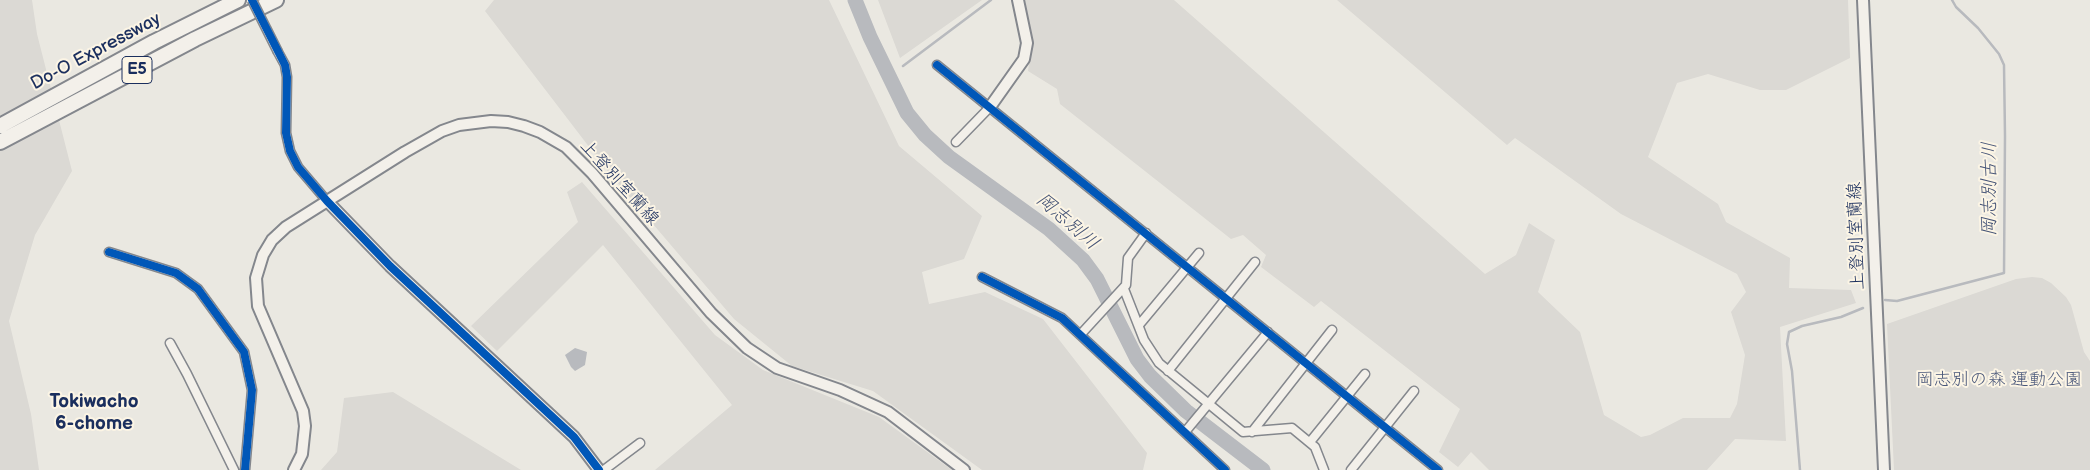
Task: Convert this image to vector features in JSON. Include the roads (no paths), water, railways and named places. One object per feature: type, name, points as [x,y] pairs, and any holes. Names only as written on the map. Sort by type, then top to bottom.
[{"type":"highway","name":"Do-O Expressway","points":[[0,126],[154,42],[238,0]]},
{"type":"highway","name":"Do-O Expressway","points":[[0,142],[276,0]]},
{"type":"main road","points":[[990,107],[1024,59],[1027,43],[1018,0]]},
{"type":"main road","name":"上登別室蘭線","points":[[1863,0],[1884,470]]},
{"type":"main road","name":"上登別室蘭線","points":[[294,470],[302,454],[304,441],[303,411],[258,306],[256,278],[263,255],[272,240],[286,227],[405,152],[442,131],[491,121],[508,122],[540,132],[566,148],[592,174],[711,314],[748,348],[777,368],[840,390],[888,412],[964,470]]},
{"type":"main road","points":[[327,201],[390,266],[574,437],[599,470]]},
{"type":"street","points":[[252,0],[285,66],[287,77],[286,133],[290,152],[298,167],[327,201]]},
{"type":"street","points":[[937,65],[1438,470]]},
{"type":"street","points":[[956,142],[990,107]]},
{"type":"street","points":[[1081,334],[1126,285],[1128,258],[1146,233]]},
{"type":"street","points":[[109,252],[176,273],[198,289],[244,352],[252,390],[245,470]]},
{"type":"street","points":[[1139,325],[1199,253]]},
{"type":"street","points":[[1168,371],[1255,262]]},
{"type":"street","points":[[982,277],[1062,318],[1187,428],[1225,470]]},
{"type":"street","points":[[1122,291],[1139,325],[1144,340],[1159,363],[1168,371],[1243,432],[1292,428],[1315,447],[1324,470]]},
{"type":"street","points":[[1252,432],[1332,330]]},
{"type":"street","points":[[1187,428],[1268,332]]},
{"type":"street","points":[[170,343],[234,470]]},
{"type":"street","points":[[1310,442],[1364,374]]},
{"type":"street","points":[[1351,470],[1414,391]]},
{"type":"street","points":[[604,470],[640,442]]},
{"type":"waterway","name":"岡志別川","points":[[855,0],[870,37],[907,113],[925,135],[949,157],[1049,229],[1083,260],[1097,279],[1137,359],[1150,376],[1186,411],[1263,470]]},
{"type":"waterway","points":[[903,66],[991,0]]},
{"type":"waterway","name":"岡志別古川","points":[[1885,300],[1897,301],[2004,273],[2004,65],[1999,54],[1978,28],[1956,7],[1952,0]]},
{"type":"waterway","name":"岡志別古川","points":[[1800,470],[1792,371],[1787,344],[1789,332],[1802,326],[1841,317],[1863,308]]},
{"type":"district","name":"Tokiwacho 6-chome","points":[[94,413]]},
{"type":"park label","name":"岡志別の森 運動公園","points":[[1999,380]]}]
